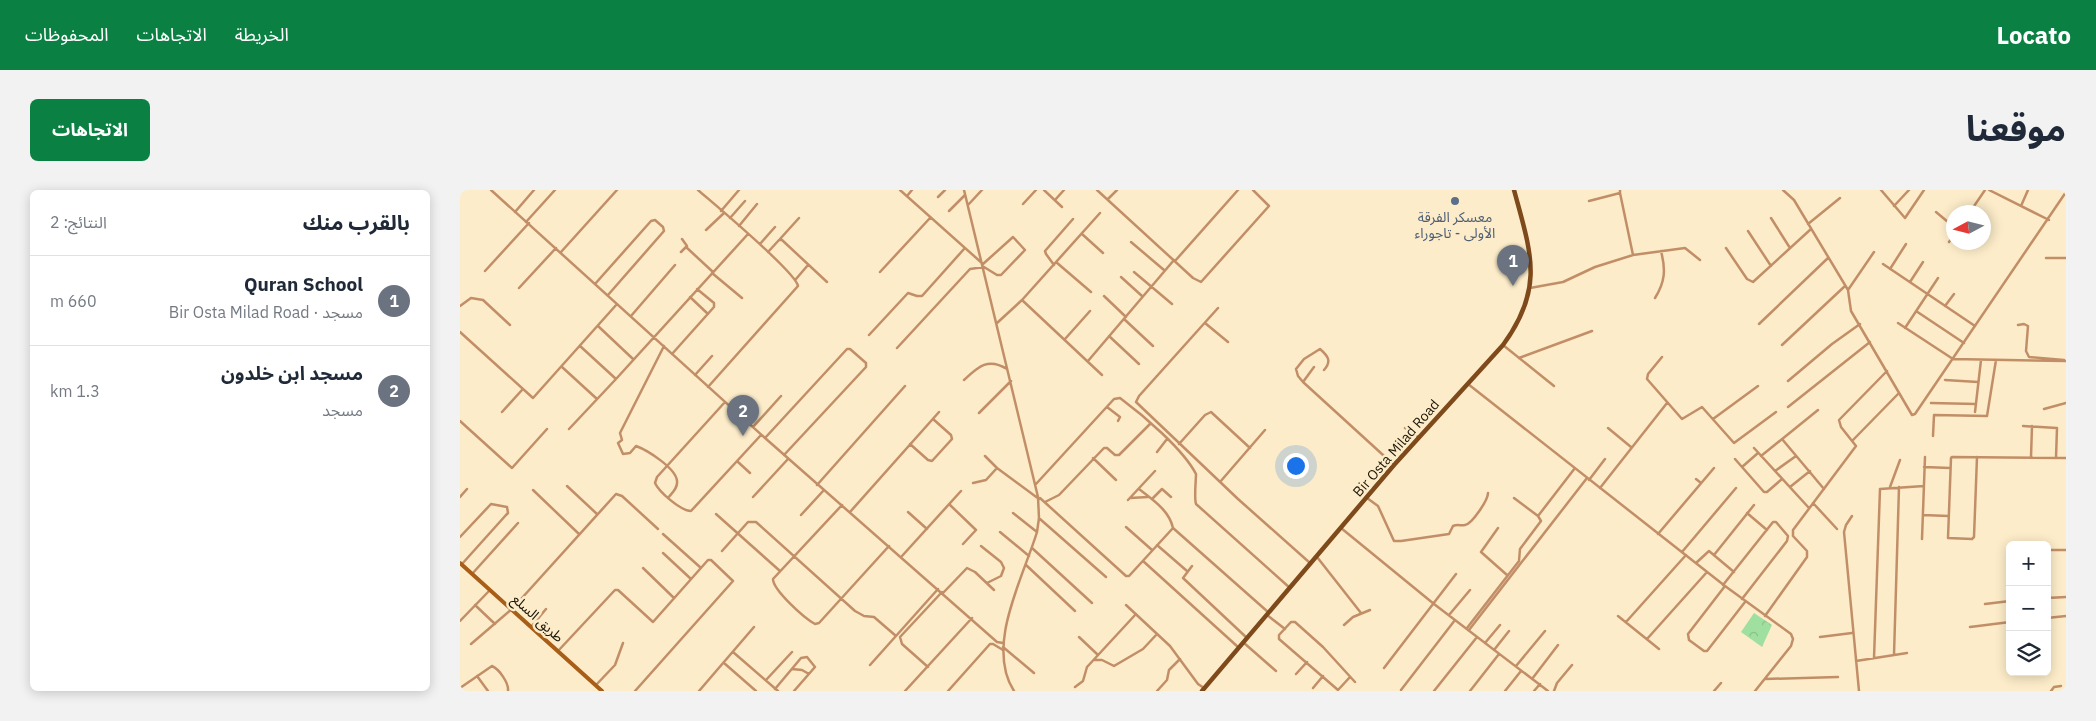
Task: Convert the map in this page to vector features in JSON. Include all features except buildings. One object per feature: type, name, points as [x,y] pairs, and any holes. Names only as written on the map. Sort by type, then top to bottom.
[{"type":"main road","name":"Bir Osta Milad Road","points":[[1203,689],[1394,464],[1503,345],[1518,323],[1530,288],[1530,255],[1514,190]]},
{"type":"street","points":[[491,190],[761,435],[1034,673]]},
{"type":"street","points":[[515,212],[534,190]]},
{"type":"street","points":[[485,271],[555,190]]},
{"type":"street","points":[[561,252],[617,190]]},
{"type":"street","points":[[698,190],[760,244],[796,279],[798,286],[708,387]]},
{"type":"street","points":[[706,230],[739,190]]},
{"type":"street","points":[[897,348],[970,269],[983,265],[1013,236],[1025,249],[1001,275],[997,275],[983,265],[964,249],[900,190]]},
{"type":"street","points":[[907,196],[912,190]]},
{"type":"street","points":[[938,197],[945,190]]},
{"type":"street","points":[[964,190],[1038,498],[1039,518],[1037,532],[1009,614],[1003,647],[1005,667],[1014,691]]},
{"type":"street","points":[[968,205],[982,190]]},
{"type":"street","points":[[1023,204],[1036,190]]},
{"type":"street","points":[[1044,190],[1062,207]]},
{"type":"street","points":[[1055,200],[1064,190]]},
{"type":"street","points":[[1097,190],[1197,281],[1202,281],[1269,206],[1253,190]]},
{"type":"street","points":[[1108,199],[1117,190]]},
{"type":"street","points":[[1088,361],[1164,270],[1238,190]]},
{"type":"street","points":[[1783,190],[1786,194],[1792,193],[1808,224],[1848,290],[1850,308],[1910,414],[1914,415],[2049,220],[2066,192]]},
{"type":"street","points":[[1880,190],[1906,218],[1924,190]]},
{"type":"street","points":[[1894,206],[1909,190]]},
{"type":"street","points":[[1975,205],[1987,190],[2049,220]]},
{"type":"street","points":[[2021,206],[2028,190]]},
{"type":"street","points":[[1589,201],[1620,192],[1633,255]]},
{"type":"street","points":[[948,211],[966,195]]},
{"type":"street","points":[[1808,224],[1840,198]]},
{"type":"street","points":[[730,218],[745,201]]},
{"type":"street","points":[[739,226],[757,204]]},
{"type":"street","points":[[1936,212],[1946,220]]},
{"type":"street","points":[[997,323],[1022,300],[1100,214]]},
{"type":"street","points":[[768,252],[799,218]]},
{"type":"street","points":[[880,272],[930,218]]},
{"type":"street","points":[[1771,218],[1790,248]]},
{"type":"street","points":[[1073,219],[1045,251],[1055,263],[1091,292]]},
{"type":"street","points":[[596,284],[651,221],[655,220],[663,227],[664,231],[608,295]]},
{"type":"street","points":[[760,244],[775,227]]},
{"type":"street","points":[[1726,248],[1750,282],[1756,280],[1811,229]]},
{"type":"street","points":[[1748,231],[1771,266]]},
{"type":"street","points":[[569,429],[748,234]]},
{"type":"street","points":[[1081,234],[1103,253]]},
{"type":"street","points":[[682,239],[686,247],[742,298]]},
{"type":"street","points":[[778,240],[782,240],[828,282]]},
{"type":"street","points":[[1131,242],[1164,270]]},
{"type":"street","points":[[1890,269],[1906,244]]},
{"type":"street","points":[[681,252],[686,247]]},
{"type":"street","points":[[519,288],[556,248]]},
{"type":"street","points":[[1530,288],[1563,282],[1595,267],[1633,255],[1686,248],[1700,260]]},
{"type":"street","points":[[869,335],[908,293],[922,296],[964,249]]},
{"type":"street","points":[[1655,298],[1662,287],[1666,271],[1661,251]]},
{"type":"street","points":[[1848,290],[1874,252]]},
{"type":"street","points":[[1759,324],[1828,258]]},
{"type":"street","points":[[2046,258],[2066,258]]},
{"type":"street","points":[[1910,282],[1923,262]]},
{"type":"street","points":[[796,279],[808,264]]},
{"type":"street","points":[[1883,264],[1975,326]]},
{"type":"street","points":[[630,316],[675,265]]},
{"type":"street","points":[[1134,272],[1172,304]]},
{"type":"street","points":[[1121,277],[1142,296]]},
{"type":"street","points":[[1905,328],[1938,278]]},
{"type":"street","points":[[1782,345],[1845,286]]},
{"type":"street","points":[[672,354],[714,308],[714,303],[698,289]]},
{"type":"street","points":[[1945,306],[1954,294]]},
{"type":"street","points":[[1104,296],[1153,346]]},
{"type":"street","points":[[690,297],[708,314]]},
{"type":"street","points":[[460,306],[471,298],[481,298],[510,325]]},
{"type":"street","points":[[1022,300],[1102,375]]},
{"type":"street","points":[[460,332],[530,397],[536,397],[617,304]]},
{"type":"street","points":[[1218,308],[1136,400],[1137,405],[1311,564]]},
{"type":"street","points":[[1065,339],[1090,311]]},
{"type":"street","points":[[1916,311],[1964,343]]},
{"type":"street","points":[[1205,322],[1228,342]]},
{"type":"street","points":[[1788,380],[1860,324]]},
{"type":"street","points":[[1898,324],[1953,359],[2065,361]]},
{"type":"street","points":[[2018,324],[2028,326],[2026,351],[2028,357],[2061,359],[2065,361]]},
{"type":"street","points":[[598,326],[633,359]]},
{"type":"street","points":[[1519,358],[1592,331]]},
{"type":"street","points":[[1109,336],[1139,364]]},
{"type":"street","points":[[1788,407],[1870,342]]},
{"type":"street","points":[[1503,345],[1554,386]]},
{"type":"street","points":[[580,346],[616,379]]},
{"type":"street","points":[[664,346],[620,433],[622,440],[618,443],[624,454],[630,453],[636,446],[673,471],[677,480],[675,489],[668,498]]},
{"type":"street","points":[[765,438],[850,348],[866,363],[866,367],[784,455]]},
{"type":"street","points":[[1324,370],[1328,365],[1328,357],[1320,349],[1307,356],[1297,368],[1297,375],[1394,464]]},
{"type":"street","points":[[695,375],[712,356]]},
{"type":"street","points":[[1662,357],[1656,362],[1647,378],[1682,419],[1700,407],[1734,443],[1776,412]]},
{"type":"street","points":[[1975,412],[1981,360]]},
{"type":"street","points":[[1933,436],[1934,415],[1987,416],[1996,360]]},
{"type":"street","points":[[964,380],[984,364],[994,363],[1008,370]]},
{"type":"street","points":[[562,367],[597,399]]},
{"type":"street","points":[[1304,382],[1314,367]]},
{"type":"street","points":[[1765,616],[1807,557],[1807,551],[1792,533],[1855,448],[1856,443],[1841,427],[1839,420],[1887,371]]},
{"type":"street","points":[[1945,380],[1978,382]]},
{"type":"street","points":[[979,413],[1011,381]]},
{"type":"street","points":[[1468,384],[1724,586],[1789,632],[1793,639],[1790,646],[1755,691]]},
{"type":"street","points":[[818,485],[905,386]]},
{"type":"street","points":[[1713,419],[1758,386]]},
{"type":"street","points":[[502,412],[522,390]]},
{"type":"street","points":[[1853,440],[1899,394]]},
{"type":"street","points":[[753,427],[782,396]]},
{"type":"street","points":[[1036,484],[1114,399],[1120,398],[1167,439],[1184,456],[1196,472],[1196,504],[1290,588]]},
{"type":"street","points":[[725,402],[657,477],[655,483],[659,490],[686,511],[691,511],[761,435]]},
{"type":"street","points":[[1600,488],[1667,403]]},
{"type":"street","points":[[1931,403],[1976,404]]},
{"type":"street","points":[[2044,409],[2066,403]]},
{"type":"street","points":[[1107,407],[1120,417],[1118,421]]},
{"type":"street","points":[[1742,467],[1782,439],[1818,410]]},
{"type":"street","points":[[850,512],[939,412]]},
{"type":"street","points":[[1179,444],[1205,415],[1211,412],[1250,448]]},
{"type":"street","points":[[910,444],[928,460],[932,461],[952,439],[951,435],[933,419]]},
{"type":"street","points":[[460,421],[512,468],[547,429]]},
{"type":"street","points":[[1045,502],[1059,495],[1093,458],[1106,447],[1119,456],[1150,424]]},
{"type":"street","points":[[2023,426],[2057,428],[2056,458]]},
{"type":"street","points":[[2030,457],[2032,426]]},
{"type":"street","points":[[1405,428],[1418,438]]},
{"type":"street","points":[[1608,428],[1632,447]]},
{"type":"street","points":[[1220,482],[1265,430]]},
{"type":"street","points":[[1157,452],[1167,439]]},
{"type":"street","points":[[1782,439],[1824,489]]},
{"type":"street","points":[[1754,448],[1810,508]]},
{"type":"street","points":[[985,456],[997,468],[1045,502],[1126,576],[1173,528]]},
{"type":"street","points":[[1775,471],[1796,456]]},
{"type":"street","points":[[1922,539],[1925,457]]},
{"type":"street","points":[[1977,457],[1974,537],[1972,539],[1948,538],[1952,457],[1977,457],[2030,457],[2066,458]]},
{"type":"street","points":[[1093,458],[1116,480]]},
{"type":"street","points":[[753,497],[788,459]]},
{"type":"street","points":[[1468,629],[1605,459]]},
{"type":"street","points":[[1735,459],[1765,492],[1782,478]]},
{"type":"street","points":[[1890,487],[1900,460]]},
{"type":"street","points":[[738,462],[750,474]]},
{"type":"street","points":[[1924,467],[1950,468]]},
{"type":"street","points":[[973,483],[986,480],[997,468]]},
{"type":"street","points":[[1538,516],[1575,468]]},
{"type":"street","points":[[1658,534],[1714,468]]},
{"type":"street","points":[[1148,497],[1129,499],[1155,471]]},
{"type":"street","points":[[1790,487],[1810,471]]},
{"type":"street","points":[[1696,479],[1701,483]]},
{"type":"street","points":[[567,486],[597,514]]},
{"type":"street","points":[[1874,658],[1880,490],[1881,488],[1890,487],[1924,486]]},
{"type":"street","points":[[1894,655],[1899,487]]},
{"type":"street","points":[[1682,552],[1736,488]]},
{"type":"street","points":[[460,497],[467,489]]},
{"type":"street","points":[[1139,489],[1169,515],[1173,528],[1285,629]]},
{"type":"street","points":[[1152,499],[1162,489],[1171,497]]},
{"type":"street","points":[[532,490],[579,534]]},
{"type":"street","points":[[801,515],[824,490]]},
{"type":"street","points":[[902,556],[961,491]]},
{"type":"street","points":[[471,644],[512,609],[616,494],[619,494],[658,529]]},
{"type":"street","points":[[1367,498],[1378,506],[1394,541],[1401,541],[1449,534],[1453,526],[1466,525],[1474,519],[1487,499],[1488,494]]},
{"type":"street","points":[[1468,629],[1519,561],[1520,548],[1542,521],[1514,498]]},
{"type":"street","points":[[1813,503],[1837,530]]},
{"type":"street","points":[[460,538],[492,504],[507,507],[508,513],[461,564]]},
{"type":"street","points":[[842,504],[773,579],[773,586],[815,624],[819,623],[889,546]]},
{"type":"street","points":[[949,504],[975,529],[976,532],[963,544]]},
{"type":"street","points":[[1714,555],[1754,505]]},
{"type":"street","points":[[908,512],[927,529]]},
{"type":"street","points":[[1013,513],[1037,532]]},
{"type":"street","points":[[1747,513],[1767,530]]},
{"type":"street","points":[[716,514],[739,532],[780,571]]},
{"type":"street","points":[[1923,515],[1948,516]]},
{"type":"street","points":[[1852,516],[1844,532],[1859,691]]},
{"type":"street","points":[[1039,518],[1106,577]]},
{"type":"street","points":[[722,551],[748,522],[756,522],[841,599],[861,615],[874,617],[896,636]]},
{"type":"street","points":[[1776,522],[1788,536],[1788,541],[1743,600],[1708,651],[1704,651],[1689,640],[1688,634],[1767,530],[1776,522]]},
{"type":"street","points":[[472,574],[518,523]]},
{"type":"street","points":[[1126,527],[1152,550]]},
{"type":"street","points":[[1341,528],[1434,604],[1548,691]]},
{"type":"street","points":[[1498,528],[1481,552],[1507,575]]},
{"type":"street","points":[[1000,532],[1029,556]]},
{"type":"street","points":[[664,534],[701,568]]},
{"type":"street","points":[[1157,545],[1187,572]]},
{"type":"street","points":[[981,546],[1001,562],[1004,568],[1001,576],[987,583]]},
{"type":"street","points":[[1032,548],[1092,603]]},
{"type":"street","points":[[2051,550],[2066,550]]},
{"type":"street","points":[[1696,563],[1707,551],[1734,572]]},
{"type":"street","points":[[663,553],[691,579]]},
{"type":"street","points":[[1317,556],[1361,612]]},
{"type":"street","points":[[1626,622],[1686,556]]},
{"type":"street","points":[[558,652],[615,590],[618,590],[652,622],[710,559],[733,581],[635,691]]},
{"type":"street","points":[[1143,560],[1238,647]]},
{"type":"street","name":"طريق السلع","points":[[461,564],[602,691]]},
{"type":"street","points":[[1026,566],[1075,611]]},
{"type":"street","points":[[1192,566],[1183,576],[1185,580],[1247,638]]},
{"type":"street","points":[[643,568],[674,598]]},
{"type":"street","points":[[928,667],[902,644],[900,637],[967,568],[975,572],[994,590]]},
{"type":"street","points":[[1647,639],[1707,572]]},
{"type":"street","points":[[1384,668],[1456,574]]},
{"type":"street","points":[[870,665],[938,589]]},
{"type":"street","points":[[460,621],[490,590]]},
{"type":"street","points":[[1449,615],[1470,590]]},
{"type":"street","points":[[2051,598],[2066,597]]},
{"type":"street","points":[[1985,604],[2006,601]]},
{"type":"street","points":[[475,605],[494,624]]},
{"type":"street","points":[[1126,605],[1180,659],[1203,689]]},
{"type":"street","points":[[531,627],[546,609]]},
{"type":"street","points":[[1344,625],[1361,612],[1370,610]]},
{"type":"street","points":[[1075,687],[1083,681],[1085,670],[1136,614]]},
{"type":"street","points":[[1618,616],[1659,649]]},
{"type":"street","points":[[2051,618],[2066,616]]},
{"type":"street","points":[[905,691],[972,618]]},
{"type":"street","points":[[1401,690],[1455,619]]},
{"type":"street","points":[[1350,676],[1337,690],[1279,638],[1291,622],[1294,622],[1324,649],[1350,676],[1355,682]]},
{"type":"street","points":[[1970,627],[2006,622]]},
{"type":"street","points":[[1485,643],[1500,625]]},
{"type":"street","points":[[705,691],[701,690],[754,627]]},
{"type":"street","points":[[1494,650],[1508,631]]},
{"type":"street","points":[[1516,666],[1545,631]]},
{"type":"street","points":[[1820,637],[1852,632]]},
{"type":"street","points":[[1094,660],[1102,660],[1114,666],[1143,649],[1157,634]]},
{"type":"street","points":[[1079,637],[1098,655]]},
{"type":"street","points":[[1434,691],[1477,637]]},
{"type":"street","points":[[1243,642],[1276,671]]},
{"type":"street","points":[[596,685],[615,664],[623,643]]},
{"type":"street","points":[[948,691],[990,644],[1003,647]]},
{"type":"street","points":[[1532,679],[1558,645]]},
{"type":"street","points":[[733,652],[776,690],[801,658],[807,656],[816,666],[794,691]]},
{"type":"street","points":[[766,680],[792,652]]},
{"type":"street","points":[[1856,661],[1907,653]]},
{"type":"street","points":[[1470,691],[1499,654]]},
{"type":"street","points":[[1157,691],[1167,680],[1169,670],[1180,659]]},
{"type":"street","points":[[1296,674],[1307,662]]},
{"type":"street","points":[[724,663],[756,691]]},
{"type":"street","points":[[1554,691],[1557,683],[1572,665]]},
{"type":"street","points":[[461,688],[494,666],[508,686],[508,691]]},
{"type":"street","points":[[792,669],[802,670],[809,674]]},
{"type":"street","points":[[1505,691],[1521,670]]},
{"type":"street","points":[[478,676],[488,691]]},
{"type":"street","points":[[1313,688],[1323,676]]},
{"type":"street","points":[[1765,679],[1838,677]]},
{"type":"street","points":[[1714,691],[1721,683]]},
{"type":"street","points":[[1536,691],[1539,686]]},
{"type":"street","points":[[2051,691],[2054,687],[2061,686]]},
{"type":"street","points":[[1009,691],[1012,687]]},
{"type":"green space","points":[[1754,613],[1772,625],[1762,647],[1741,632]]},
{"type":"place","name":"معسكر الفرقة الأولى - تاجوراء","points":[[1455,201]]},
{"type":"place","name":"Quran School","points":[[1513,286]]},
{"type":"place","name":"مسجد ابن خلدون","points":[[743,436]]}]
